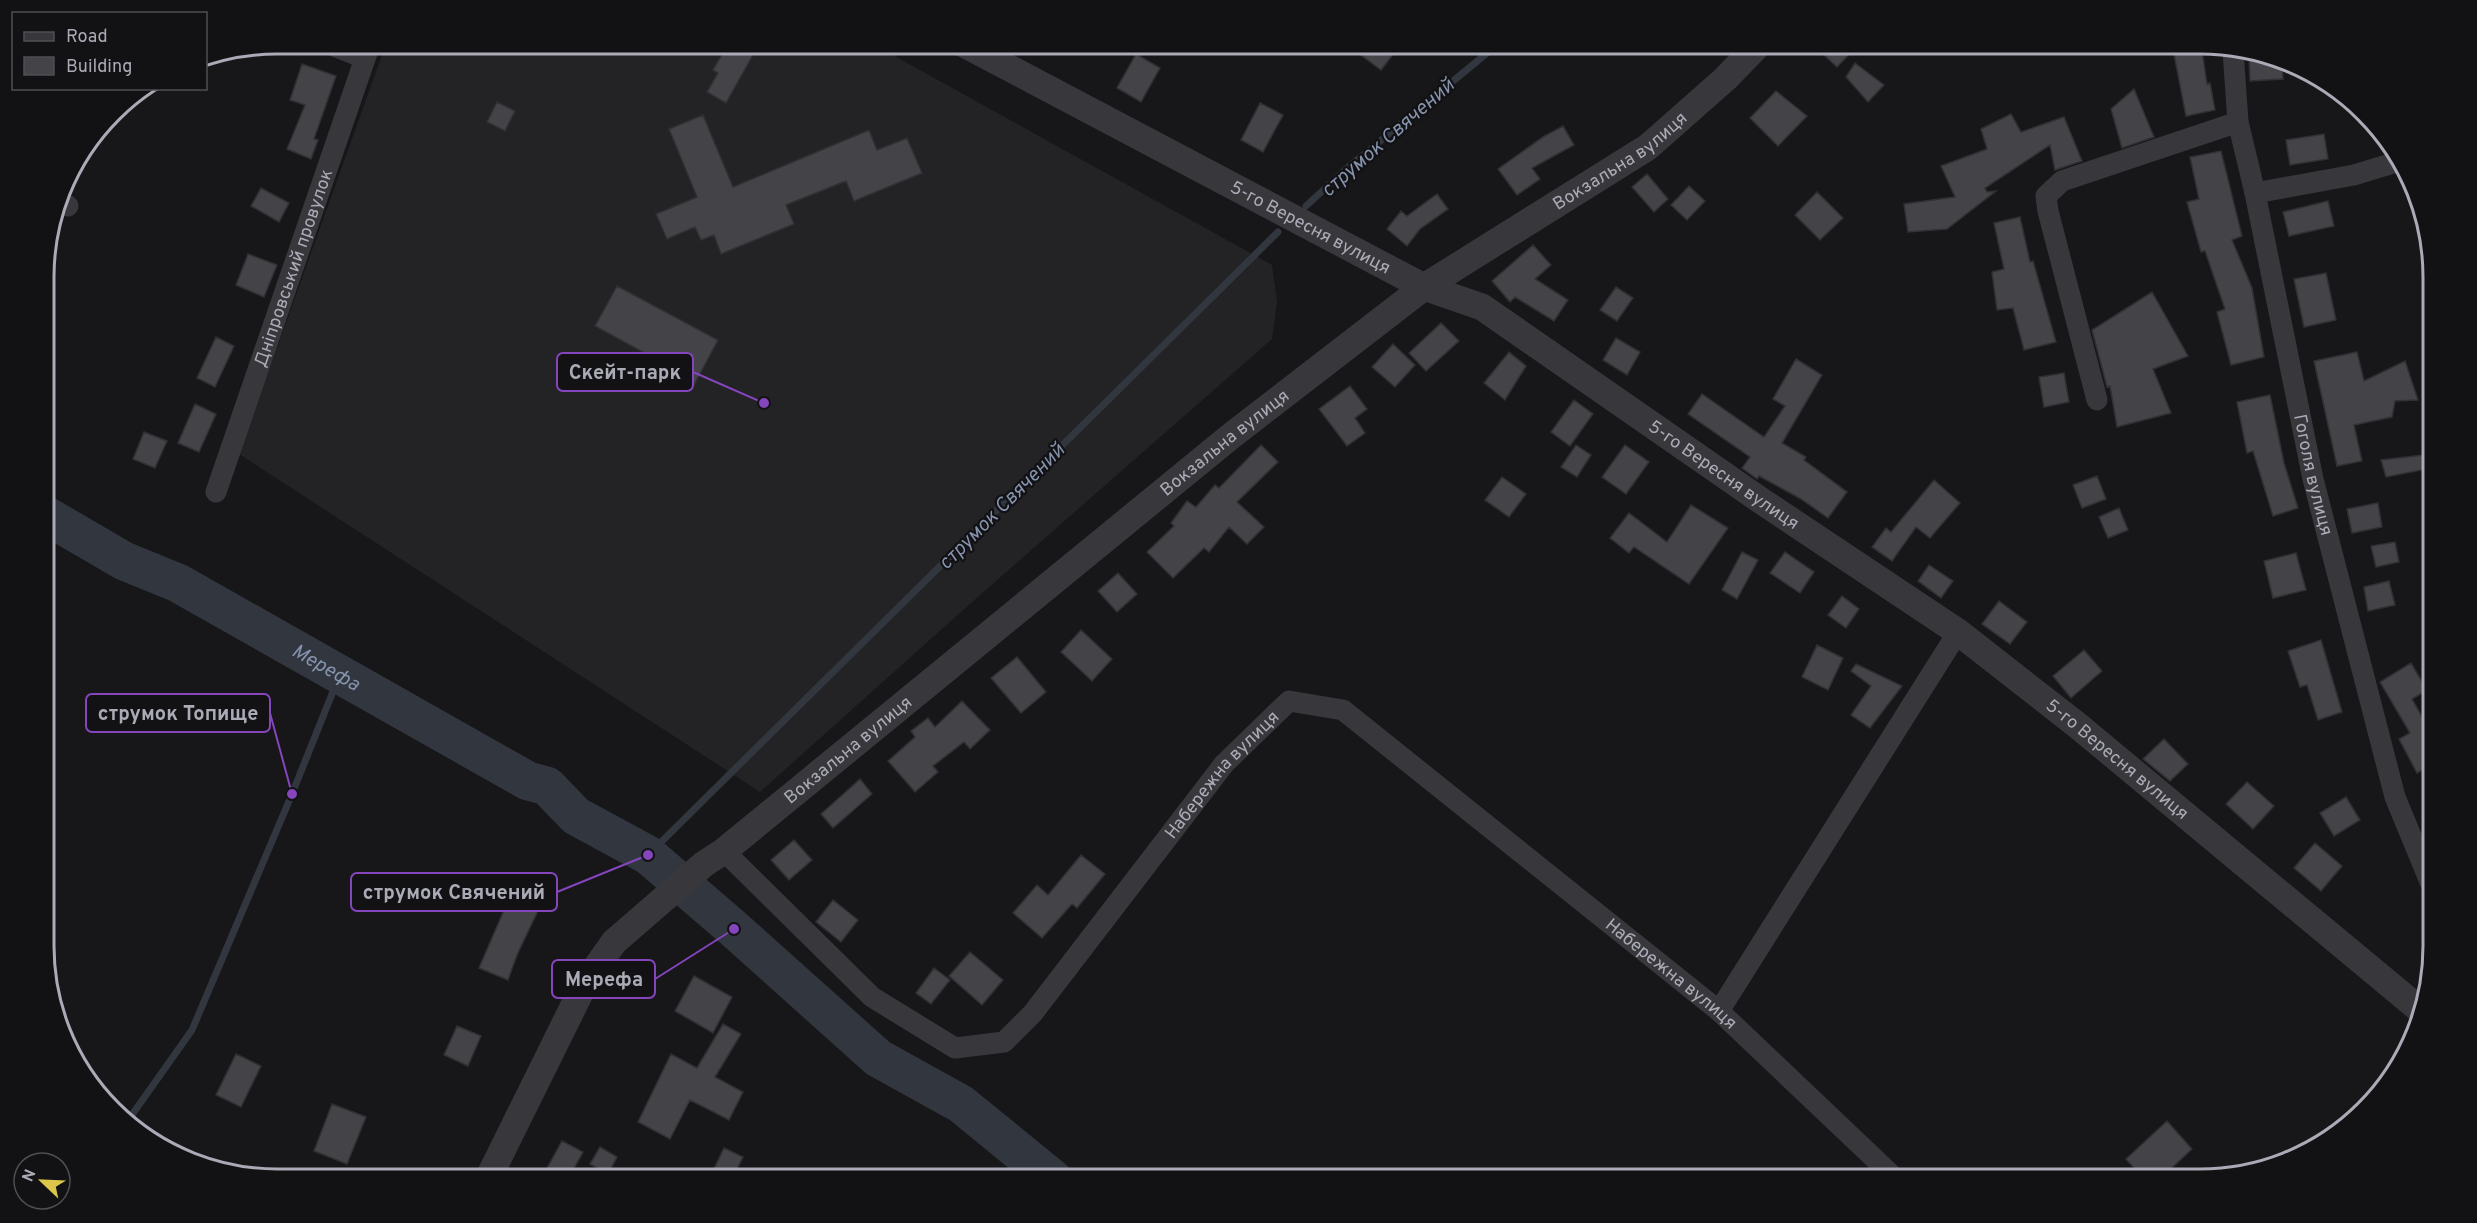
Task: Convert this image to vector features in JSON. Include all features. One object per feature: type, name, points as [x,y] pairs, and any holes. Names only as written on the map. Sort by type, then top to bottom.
[{"type":"street","name":"Дніпровський провулок","points":[[216,492],[366,54]]},
{"type":"street","name":"5-го Вересня вулиця","points":[[983,54],[1424,287],[1482,307],[1753,495],[1958,632],[2077,725],[2415,1005]]},
{"type":"street","name":"Вокзальна вулиця","points":[[498,1169],[585,983],[614,942],[714,857],[1232,436],[1424,287],[1648,147],[1725,80],[1750,54]]},
{"type":"street","name":"Гоголя вулиця","points":[[2233,57],[2238,122],[2255,193],[2313,479],[2395,797],[2423,865]]},
{"type":"street","points":[[2097,400],[2046,196],[2062,182],[2238,122]]},
{"type":"street","points":[[2255,193],[2354,175],[2392,164]]},
{"type":"street","points":[[1719,1011],[1958,632]]},
{"type":"street","name":"Набережна вулиця","points":[[714,857],[872,997],[955,1048],[1004,1042],[1033,1013],[1224,764],[1288,701],[1343,710],[1719,1011],[1885,1169]]},
{"type":"shaded area","points":[[382,54],[891,54],[1272,265],[1277,302],[1272,339],[760,792],[239,454]]},
{"type":"building","points":[[722,54],[753,54],[726,103],[707,92],[718,73],[713,70]]},
{"type":"building","points":[[1136,54],[1160,68],[1141,102],[1117,88]]},
{"type":"building","points":[[1359,54],[1393,54],[1381,70]]},
{"type":"building","points":[[1823,54],[1849,54],[1837,67]]},
{"type":"building","points":[[2174,54],[2202,54],[2207,84],[2210,83],[2215,110],[2186,116]]},
{"type":"building","points":[[2249,59],[2282,70],[2283,79],[2250,81]]},
{"type":"building","points":[[1855,63],[1884,85],[1868,102],[1846,77]]},
{"type":"building","points":[[302,64],[336,76],[314,139],[318,140],[311,159],[287,149],[305,105],[290,100]]},
{"type":"building","points":[[2134,89],[2154,137],[2122,148],[2111,109]]},
{"type":"building","points":[[1776,91],[1807,116],[1778,146],[1750,118]]},
{"type":"building","points":[[497,102],[515,111],[505,131],[487,122]]},
{"type":"building","points":[[1260,103],[1283,115],[1263,152],[1241,140]]},
{"type":"building","points":[[2011,114],[2021,132],[2064,117],[2082,161],[2055,170],[2050,145],[1985,188],[1987,192],[1996,191],[1947,229],[1908,232],[1904,204],[1955,197],[1941,166],[1987,149],[1981,129]]},
{"type":"building","points":[[703,115],[733,187],[869,130],[877,150],[907,138],[922,173],[854,201],[846,181],[786,205],[794,224],[721,254],[714,235],[701,240],[695,227],[667,239],[656,214],[697,197],[669,129]]},
{"type":"building","points":[[1563,126],[1574,145],[1532,168],[1540,179],[1517,195],[1498,169],[1543,137]]},
{"type":"building","points":[[2324,134],[2328,159],[2290,165],[2286,140]]},
{"type":"building","points":[[2221,151],[2242,236],[2232,240],[2252,288],[2264,357],[2231,365],[2217,312],[2225,309],[2205,251],[2201,252],[2187,202],[2199,199],[2190,157]]},
{"type":"building","points":[[1647,174],[1668,199],[1654,212],[1632,187]]},
{"type":"building","points":[[1689,186],[1705,201],[1687,220],[1671,205]]},
{"type":"building","points":[[261,188],[289,203],[279,222],[251,206]]},
{"type":"building","points":[[1817,192],[1843,218],[1820,240],[1795,215]]},
{"type":"building","points":[[1437,194],[1448,209],[1420,229],[1407,246],[1387,229],[1401,211],[1407,216]]},
{"type":"building","points":[[2328,201],[2334,226],[2289,236],[2283,212]]},
{"type":"building","points":[[2020,217],[2030,262],[2033,261],[2056,342],[2024,350],[2013,308],[1997,310],[1992,272],[2004,269],[1994,223]]},
{"type":"building","points":[[1533,245],[1551,265],[1535,279],[1568,300],[1554,321],[1515,297],[1510,302],[1492,281]]},
{"type":"building","points":[[248,254],[277,265],[264,297],[236,285]]},
{"type":"building","points":[[2326,273],[2336,320],[2304,327],[2294,279]]},
{"type":"building","points":[[617,286],[718,340],[694,385],[661,368],[663,363],[595,326]]},
{"type":"building","points":[[1616,287],[1633,298],[1617,321],[1600,310]]},
{"type":"building","points":[[2152,292],[2188,356],[2153,369],[2171,413],[2117,427],[2110,386],[2107,387],[2092,330]]},
{"type":"building","points":[[1441,323],[1459,341],[1426,371],[1409,353]]},
{"type":"building","points":[[216,337],[234,346],[215,387],[197,378]]},
{"type":"building","points":[[1616,338],[1640,352],[1627,375],[1603,360]]},
{"type":"building","points":[[1393,344],[1415,365],[1395,387],[1372,367]]},
{"type":"building","points":[[1509,352],[1526,366],[1505,400],[1484,383]]},
{"type":"building","points":[[2357,352],[2364,381],[2405,361],[2418,400],[2395,401],[2392,417],[2354,425],[2362,461],[2337,466],[2314,361]]},
{"type":"building","points":[[1796,359],[1822,375],[1782,443],[1806,457],[1804,460],[1847,492],[1828,518],[1801,499],[1759,476],[1757,479],[1742,468],[1750,457],[1688,414],[1702,394],[1764,437],[1785,406],[1773,399]]},
{"type":"building","points":[[2064,373],[2069,402],[2044,407],[2039,377]]},
{"type":"building","points":[[1350,386],[1367,409],[1355,418],[1365,433],[1347,446],[1319,409]]},
{"type":"building","points":[[2270,395],[2284,463],[2298,508],[2273,516],[2253,451],[2247,453],[2237,402]]},
{"type":"building","points":[[1574,400],[1593,414],[1570,446],[1551,432]]},
{"type":"building","points":[[195,404],[216,414],[199,452],[178,443]]},
{"type":"building","points":[[144,432],[167,441],[155,468],[133,459]]},
{"type":"building","points":[[1261,445],[1278,462],[1237,502],[1264,527],[1247,544],[1229,527],[1209,552],[1204,548],[1173,578],[1147,552],[1174,526],[1171,523],[1187,501],[1196,507],[1215,485],[1219,488]]},
{"type":"building","points":[[1576,445],[1591,455],[1577,477],[1561,467]]},
{"type":"building","points":[[1625,445],[1649,462],[1626,494],[1602,477]]},
{"type":"building","points":[[2423,455],[2423,470],[2386,477],[2381,460]]},
{"type":"building","points":[[2097,476],[2106,499],[2082,508],[2073,485]]},
{"type":"building","points":[[1502,477],[1526,494],[1509,517],[1485,500]]},
{"type":"building","points":[[1934,480],[1960,503],[1930,538],[1916,527],[1892,561],[1872,547],[1886,528],[1891,532]]},
{"type":"building","points":[[2378,503],[2382,527],[2352,533],[2347,509]]},
{"type":"building","points":[[1691,505],[1728,528],[1689,584],[1634,547],[1629,553],[1610,538],[1629,513],[1667,542]]},
{"type":"building","points":[[2119,508],[2128,530],[2108,538],[2099,517]]},
{"type":"building","points":[[2395,542],[2399,562],[2376,567],[2371,546]]},
{"type":"building","points":[[1742,552],[1758,560],[1737,599],[1722,590]]},
{"type":"building","points":[[1785,552],[1814,572],[1800,593],[1770,573]]},
{"type":"building","points":[[2296,553],[2306,590],[2273,598],[2264,561]]},
{"type":"building","points":[[1929,565],[1953,581],[1941,598],[1918,581]]},
{"type":"building","points":[[1118,573],[1137,594],[1117,612],[1098,591]]},
{"type":"building","points":[[2389,581],[2395,605],[2368,611],[2364,587]]},
{"type":"building","points":[[1842,596],[1859,609],[1846,628],[1828,615]]},
{"type":"building","points":[[1999,601],[2027,622],[2010,644],[1982,624]]},
{"type":"building","points":[[1081,630],[1112,659],[1092,681],[1061,652]]},
{"type":"building","points":[[2321,640],[2342,712],[2318,720],[2307,685],[2300,687],[2288,651]]},
{"type":"building","points":[[1817,645],[1843,658],[1828,690],[1802,677]]},
{"type":"building","points":[[2084,650],[2102,671],[2071,698],[2053,676]]},
{"type":"building","points":[[1017,657],[1046,692],[1021,713],[991,678]]},
{"type":"building","points":[[2411,663],[2423,683],[2423,692],[2412,699],[2423,718],[2423,770],[2417,773],[2399,739],[2410,733],[2380,682]]},
{"type":"building","points":[[1856,664],[1902,686],[1870,728],[1851,715],[1871,686],[1851,671]]},
{"type":"building","points":[[962,701],[990,730],[970,749],[964,742],[933,766],[938,772],[915,792],[888,761],[915,737],[911,731],[928,718],[935,727]]},
{"type":"building","points":[[2164,739],[2188,764],[2170,781],[2143,759]]},
{"type":"building","points":[[860,779],[872,794],[833,828],[821,814]]},
{"type":"building","points":[[2247,782],[2274,806],[2253,829],[2226,804]]},
{"type":"building","points":[[2346,797],[2360,820],[2334,836],[2320,813]]},
{"type":"building","points":[[794,840],[812,860],[789,880],[771,860]]},
{"type":"building","points":[[2315,843],[2342,866],[2321,891],[2294,868]]},
{"type":"building","points":[[1081,855],[1105,874],[1077,908],[1072,904],[1042,938],[1013,913],[1037,885],[1048,895]]},
{"type":"building","points":[[514,887],[543,900],[508,980],[479,968]]},
{"type":"building","points":[[833,900],[858,920],[841,942],[816,922]]},
{"type":"building","points":[[970,952],[1003,980],[982,1005],[949,976]]},
{"type":"building","points":[[934,968],[950,980],[931,1004],[916,993]]},
{"type":"building","points":[[694,976],[732,997],[713,1033],[675,1011]]},
{"type":"building","points":[[723,1024],[741,1034],[715,1077],[743,1092],[729,1120],[690,1100],[670,1139],[638,1122],[671,1054],[697,1068]]},
{"type":"building","points":[[457,1026],[481,1036],[468,1066],[444,1055]]},
{"type":"building","points":[[236,1054],[261,1066],[241,1107],[216,1095]]},
{"type":"building","points":[[332,1104],[366,1117],[347,1164],[314,1151]]},
{"type":"building","points":[[2167,1121],[2192,1149],[2171,1169],[2135,1169],[2126,1159]]},
{"type":"building","points":[[562,1141],[583,1152],[574,1169],[547,1169]]},
{"type":"building","points":[[600,1147],[617,1157],[611,1169],[599,1169],[590,1164]]},
{"type":"building","points":[[724,1148],[743,1157],[737,1169],[714,1169]]},
{"type":"waterway","name":"струмок Свячений","points":[[1306,206],[1345,170],[1486,54]]},
{"type":"waterway","name":"струмок Свячений","points":[[648,855],[1278,232]]},
{"type":"waterway","name":"Мерефа","points":[[54,520],[124,561],[178,583],[528,781],[547,786],[576,816],[648,855],[878,1058],[961,1104],[1041,1169]]},
{"type":"waterway","points":[[132,1115],[192,1030],[340,674]]},
{"type":"place","name":"Скейт-парк","points":[[764,403]]},
{"type":"place","name":"струмок Топище","points":[[292,794]]},
{"type":"place","name":"струмок Свячений","points":[[648,855]]},
{"type":"place","name":"Мерефа","points":[[734,929]]}]
